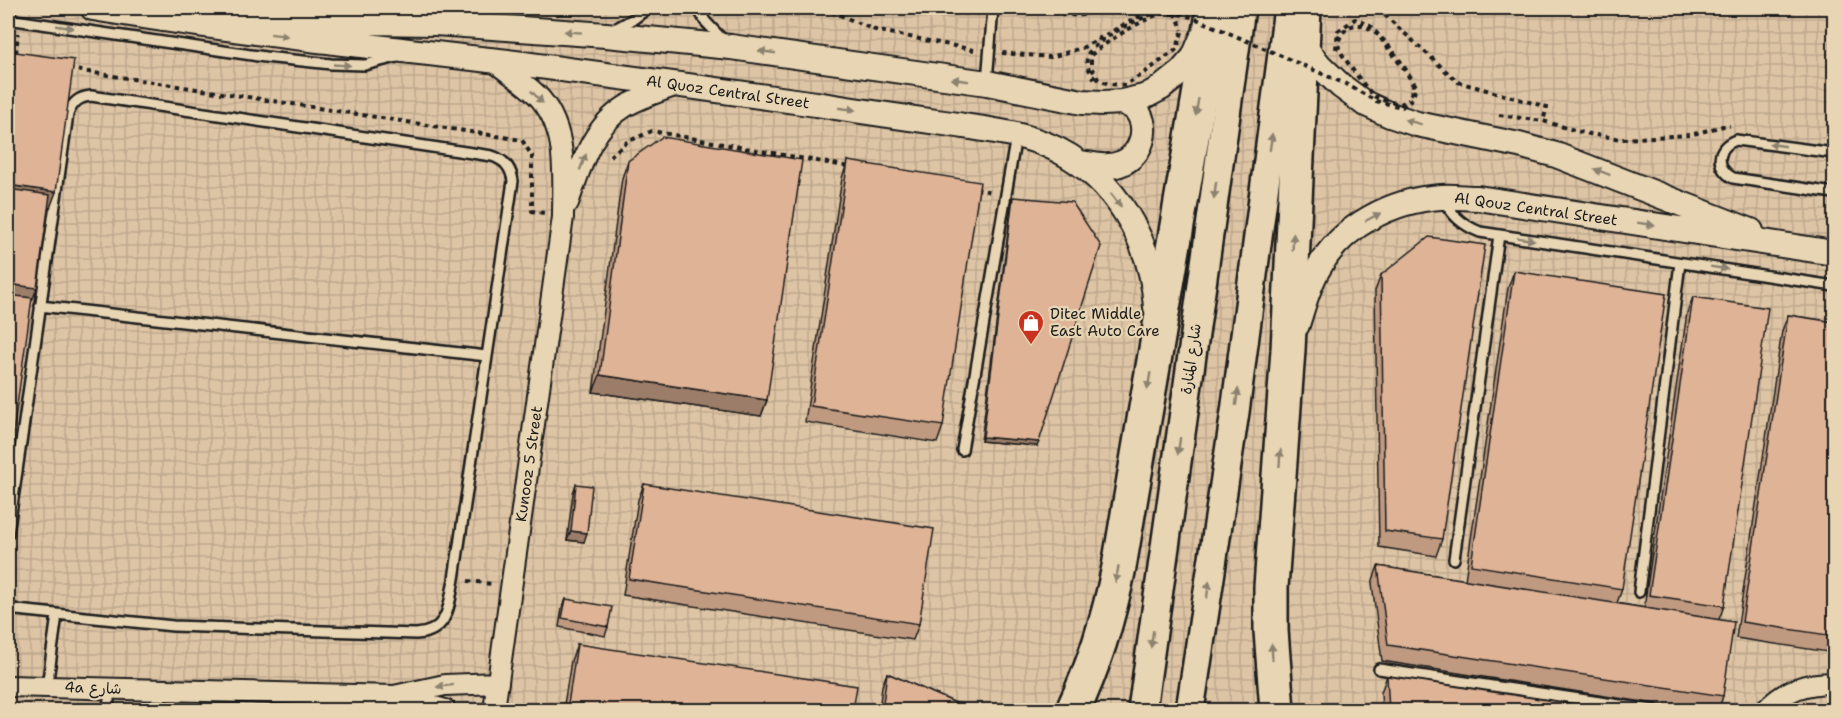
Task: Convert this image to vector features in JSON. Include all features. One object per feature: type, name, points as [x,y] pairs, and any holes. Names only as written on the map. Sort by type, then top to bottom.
[{"type":"highway","points":[[1277,711],[1271,587],[1288,350],[1304,8]]},
{"type":"highway","points":[[1073,711],[1098,650],[1110,609],[1121,555],[1158,330],[1205,12]]},
{"type":"main road","name":"شارع المنارة","points":[[1142,711],[1241,8]]},
{"type":"main road","points":[[1190,711],[1235,412],[1288,8]]},
{"type":"street","name":"Al Quoz Central Street","points":[[93,8],[180,18],[409,52],[492,60],[678,84],[980,129],[1037,141],[1080,164],[1115,197],[1129,216],[1148,261],[1156,294],[1158,330]]},
{"type":"street","name":"Al Quoz Central Street","points":[[180,18],[267,15],[435,23],[606,35],[730,47],[987,83],[1082,102],[1122,102],[1144,97],[1161,88],[1181,72],[1194,57],[1205,12]]},
{"type":"street","name":"Al Qouz Central Street","points":[[1302,44],[1341,86],[1364,103],[1390,115],[1417,124],[1556,155],[1793,248]]},
{"type":"street","name":"Kunooz 5 Street","points":[[492,60],[536,94],[553,119],[562,149],[563,217],[494,711]]},
{"type":"street","name":"Kunooz 5 Street","points":[[563,217],[591,142],[600,128],[627,106],[678,84]]},
{"type":"street","points":[[1080,164],[1113,166],[1122,163],[1137,151],[1142,142],[1142,122],[1138,112],[1131,105],[1122,102]]},
{"type":"street","name":"Al Qouz Central Street","points":[[1288,350],[1319,266],[1344,237],[1359,224],[1375,214],[1406,202],[1442,197],[1478,198],[1834,253]]},
{"type":"street","name":"4a شارع","points":[[8,686],[394,696],[445,685],[498,683]]},
{"type":"street","points":[[1766,711],[1776,699],[1790,691],[1819,683],[1834,683]]},
{"type":"street","name":"4a شارع","points":[[394,696],[445,711]]},
{"type":"lane","points":[[606,35],[648,8]]},
{"type":"lane","points":[[698,8],[705,21],[730,47]]},
{"type":"lane","points":[[987,83],[993,8]]},
{"type":"lane","points":[[8,19],[265,57],[348,66],[380,62],[409,52]]},
{"type":"lane","points":[[8,534],[68,114],[71,106],[77,100],[91,96],[499,158],[509,168],[513,181],[454,579],[446,616],[437,628],[423,634],[173,626],[57,615],[17,610],[8,606]]},
{"type":"lane","points":[[962,450],[1016,135]]},
{"type":"lane","points":[[1834,153],[1736,140],[1729,143],[1720,154],[1722,168],[1733,178],[1834,193]]},
{"type":"lane","points":[[1442,197],[1454,216],[1479,232],[1834,286]]},
{"type":"lane","points":[[1454,559],[1499,235]]},
{"type":"lane","points":[[1639,592],[1680,262]]},
{"type":"lane","points":[[40,306],[487,356]]},
{"type":"lane","points":[[47,687],[57,615]]},
{"type":"lane","points":[[1379,669],[1653,711]]},
{"type":"lane","points":[[108,711],[110,689]]},
{"type":"path","points":[[823,8],[875,30],[989,52],[1051,57],[1082,48],[1154,8]]},
{"type":"path","points":[[1017,8],[1078,16],[1110,8]]},
{"type":"path","points":[[1172,8],[1184,13],[1205,12]]},
{"type":"path","points":[[1378,9],[1458,82],[1547,107],[1543,121]]},
{"type":"path","points":[[1184,46],[1180,53],[1124,87],[1107,88],[1094,79],[1087,64],[1088,53],[1107,37],[1140,19],[1157,12],[1169,11],[1175,14],[1180,23],[1182,32],[1177,49],[1125,85],[1108,84],[1098,79],[1091,68],[1091,55],[1109,40],[1158,14],[1168,14],[1179,14],[1199,20],[1348,85],[1366,96],[1376,101],[1402,107],[1413,98],[1416,86],[1390,47],[1383,41],[1377,35],[1371,29],[1362,25],[1352,25],[1344,30],[1338,47],[1342,55],[1375,98],[1401,104],[1408,99],[1414,87],[1407,73],[1386,45],[1379,36],[1372,27],[1355,19],[1338,31],[1336,50],[1368,93],[1374,102],[1404,110]]},
{"type":"path","points":[[1493,115],[1543,121],[1584,133],[1621,139],[1690,135],[1723,126],[1733,126]]},
{"type":"path","points":[[609,157],[627,142],[652,131],[852,167]]},
{"type":"path","points":[[970,188],[1006,194]]},
{"type":"path","points":[[454,579],[511,587]]},
{"type":"shaded area","points":[[8,8],[1834,8],[1834,710],[8,710]]},
{"type":"building","points":[[8,51],[74,60],[56,192],[8,185]]},
{"type":"building","points":[[662,137],[802,160],[767,400],[600,375],[628,161]]},
{"type":"building","points":[[848,161],[980,182],[943,426],[811,406]]},
{"type":"building","points":[[8,189],[50,195],[37,288],[8,284]]},
{"type":"building","name":"Ditec Middle East Auto Care","points":[[1013,197],[1072,202],[1101,246],[1039,442],[983,437]]},
{"type":"building","points":[[1429,237],[1485,245],[1442,539],[1385,531],[1381,275]]},
{"type":"building","points":[[1514,271],[1666,294],[1622,589],[1471,565]]},
{"type":"building","points":[[8,295],[32,298],[8,469]]},
{"type":"building","points":[[1693,297],[1768,308],[1724,606],[1649,595]]},
{"type":"building","points":[[1788,315],[1834,322],[1834,636],[1742,622]]},
{"type":"building","points":[[576,484],[592,486],[587,533],[571,531]]},
{"type":"building","points":[[644,484],[934,529],[919,624],[629,579]]},
{"type":"building","points":[[1378,566],[1734,622],[1723,696],[1388,645]]},
{"type":"building","points":[[566,599],[612,607],[608,627],[562,618]]},
{"type":"building","points":[[577,644],[857,686],[853,711],[567,711]]},
{"type":"building","points":[[887,673],[958,704],[951,711],[882,711]]},
{"type":"building","points":[[1387,676],[1619,711],[1389,711]]},
{"type":"place","name":"Ditec Middle East Auto Care","points":[[1031,346]]}]
